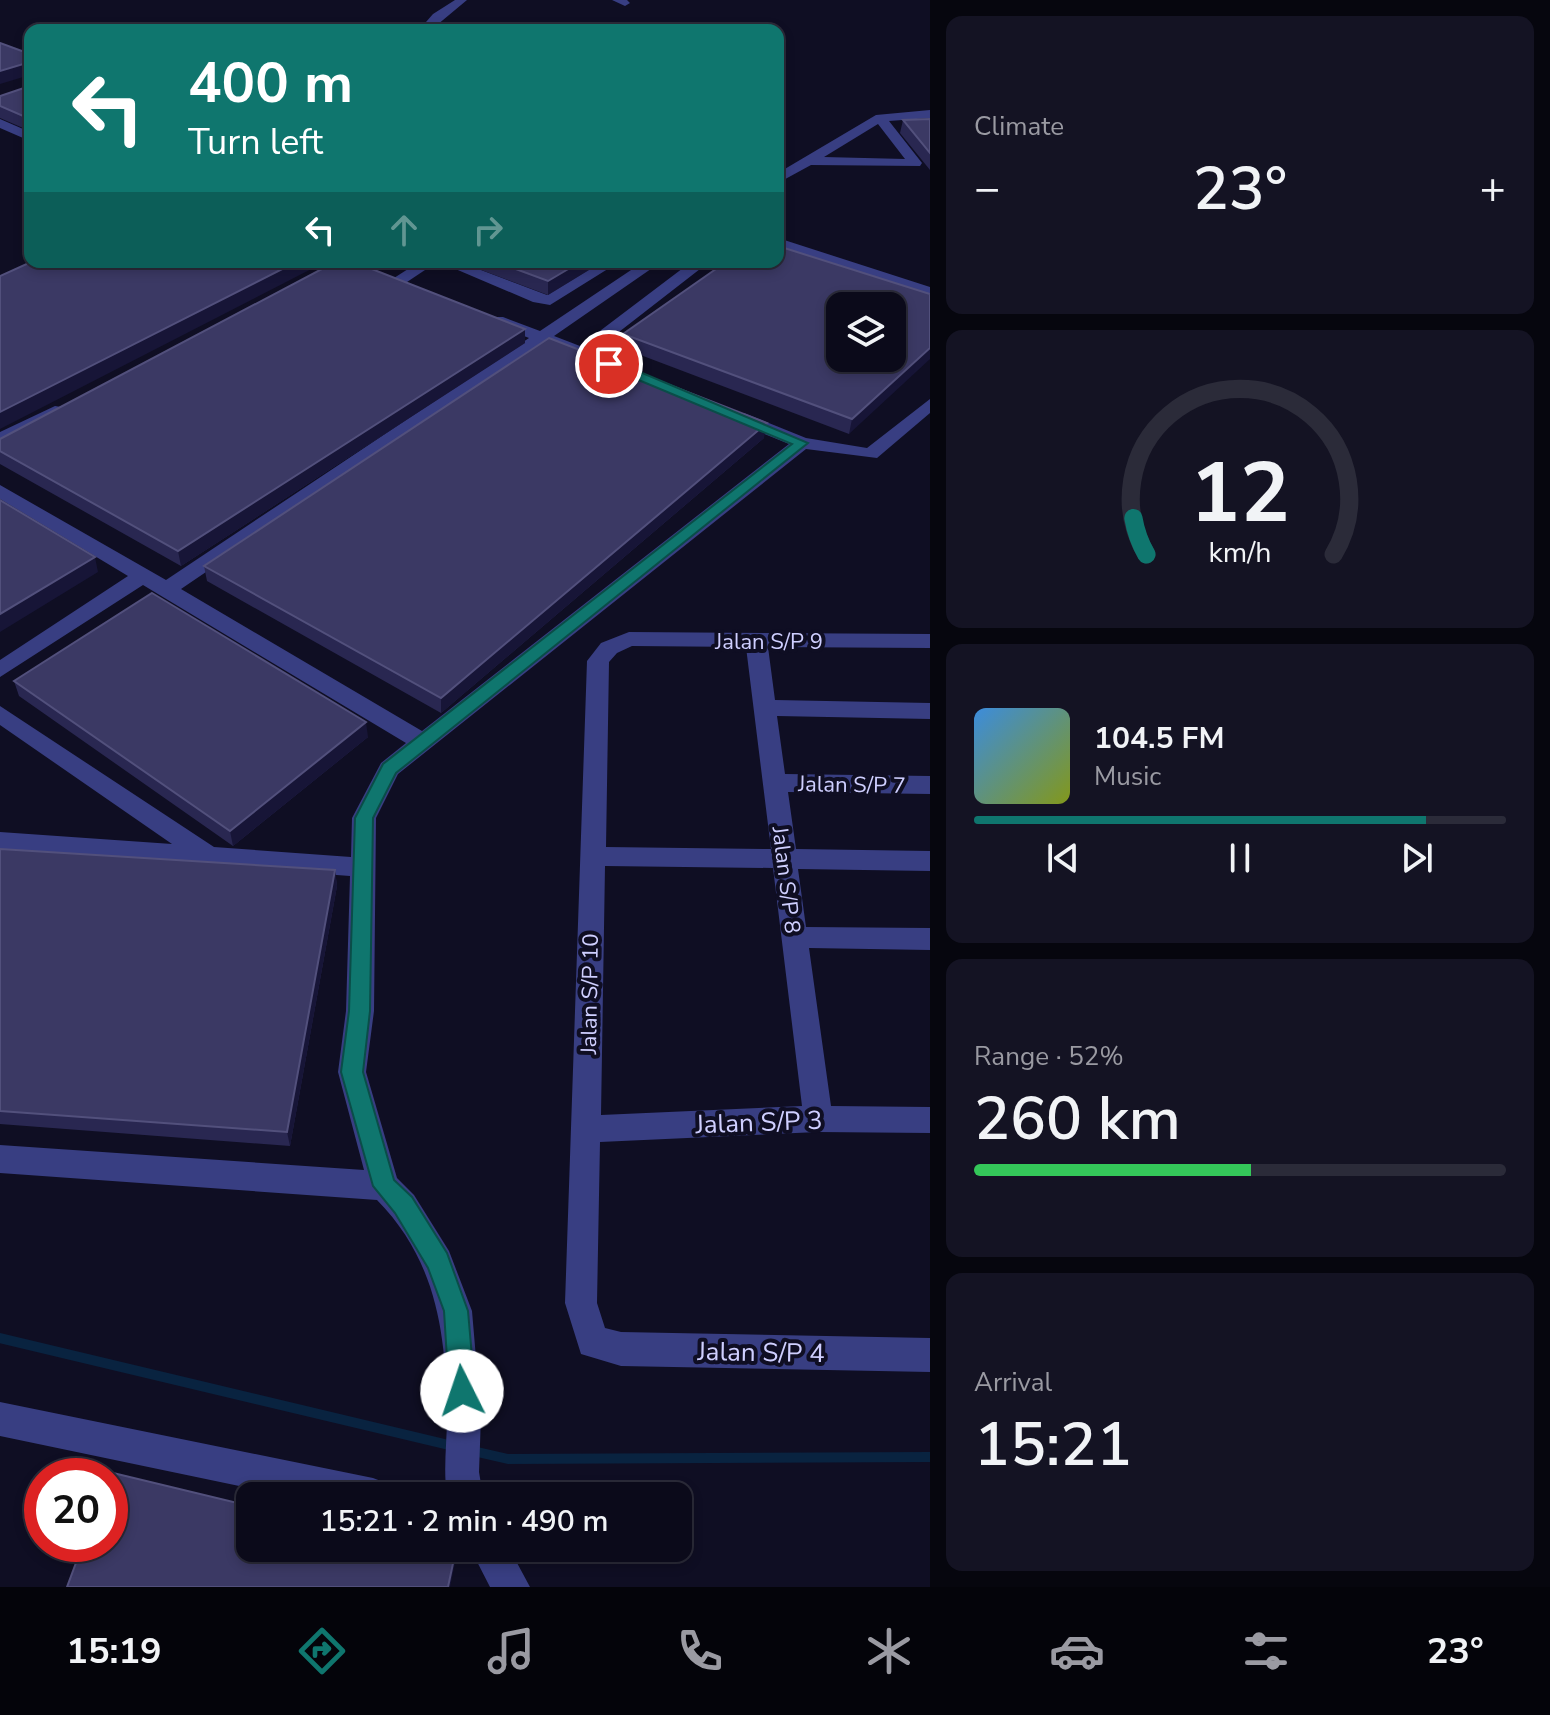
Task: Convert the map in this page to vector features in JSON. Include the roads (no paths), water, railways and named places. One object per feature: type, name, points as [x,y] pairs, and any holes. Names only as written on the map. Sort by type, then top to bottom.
[{"type":"street","points":[[430,24],[462,0]]},
{"type":"street","points":[[784,175],[882,121],[930,114]]},
{"type":"street","points":[[882,121],[930,121]]},
{"type":"street","points":[[806,161],[915,163],[882,121]]},
{"type":"street","points":[[0,123],[24,134]]},
{"type":"street","points":[[784,244],[930,292]]},
{"type":"street","points":[[399,282],[420,268]]},
{"type":"street","points":[[463,268],[550,300],[601,268]]},
{"type":"street","points":[[167,589],[644,268]]},
{"type":"street","points":[[486,315],[589,355],[694,268]]},
{"type":"street","points":[[0,439],[69,404]]},
{"type":"street","points":[[728,413],[802,443],[871,454],[930,404]]},
{"type":"street","points":[[463,1482],[464,1417],[456,1311],[438,1262],[403,1205],[384,1186],[352,1072],[360,1011],[364,818],[389,769],[802,443]]},
{"type":"street","points":[[0,491],[423,742]]},
{"type":"street","points":[[0,670],[144,575]]},
{"type":"street","name":"Jalan S/P 9","points":[[609,648],[629,639],[930,641]]},
{"type":"street","name":"Jalan S/P 8","points":[[756,641],[818,1119]]},
{"type":"street","name":"Jalan S/P 10","points":[[593,1342],[581,1303],[588,1129],[591,856],[598,661],[609,648]]},
{"type":"street","points":[[765,708],[930,711]]},
{"type":"street","points":[[0,714],[209,856]]},
{"type":"street","name":"Jalan S/P 7","points":[[775,783],[930,785]]},
{"type":"street","points":[[0,841],[361,867]]},
{"type":"street","points":[[591,856],[930,861]]},
{"type":"street","points":[[795,937],[930,939]]},
{"type":"street","name":"Jalan S/P 3","points":[[588,1129],[818,1119],[930,1120]]},
{"type":"street","points":[[0,1159],[384,1186]]},
{"type":"street","name":"Jalan S/P 4","points":[[593,1342],[621,1349],[930,1355]]},
{"type":"street","points":[[0,1419],[305,1482]]},
{"type":"street","points":[[496,1562],[511,1587]]},
{"type":"waterway","points":[[0,1338],[453,1446]]},
{"type":"waterway","points":[[473,1451],[508,1459],[930,1457]]}]
